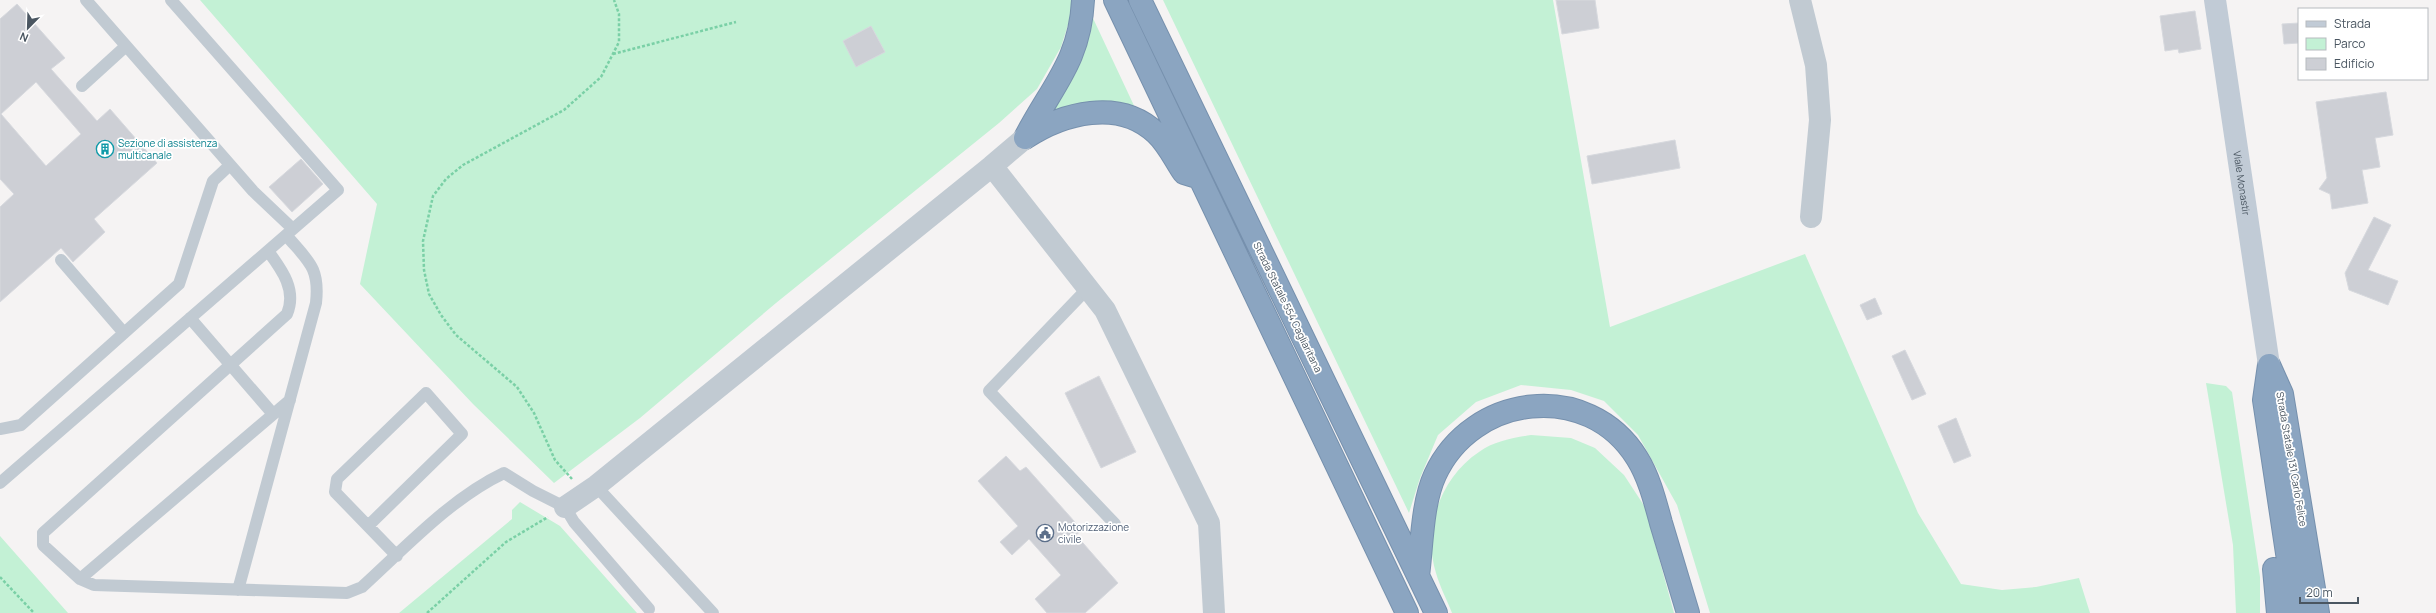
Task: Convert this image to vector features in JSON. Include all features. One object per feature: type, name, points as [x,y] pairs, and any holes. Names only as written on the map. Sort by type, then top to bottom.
[{"type":"highway","points":[[1025,138],[1072,57],[1079,35],[1083,0]]},
{"type":"highway","points":[[1115,0],[1407,613]]},
{"type":"highway","name":"Strada Statale 554 Cagliaritana","points":[[1140,0],[1436,613]]},
{"type":"highway","points":[[1025,138],[1047,126],[1084,114],[1119,113],[1134,117],[1146,125],[1163,141],[1184,173],[1201,179]]},
{"type":"highway","name":"Strada Statale 131 Carlo Felice","points":[[2269,365],[2282,394],[2294,459],[2318,613]]},
{"type":"highway","name":"Strada Statale 131 Carlo Felice","points":[[2269,365],[2264,400],[2296,613]]},
{"type":"highway","points":[[1418,576],[1428,495],[1434,475],[1450,449],[1467,432],[1485,420],[1510,409],[1536,405],[1561,407],[1588,415],[1611,429],[1638,458],[1652,491],[1688,613]]},
{"type":"highway","points":[[2273,459],[2264,490],[2278,591],[2278,613]]},
{"type":"highway","points":[[2294,459],[2311,483],[2332,613]]},
{"type":"main road","name":"Viale Monastir","points":[[2215,0],[2269,365]]},
{"type":"street","points":[[1800,0],[1816,65],[1820,120],[1811,217]]},
{"type":"street","points":[[565,507],[591,490],[1025,138]]},
{"type":"street","points":[[992,166],[1105,310],[1209,523],[1214,613]]},
{"type":"lane","points":[[86,0],[290,232],[313,267],[318,284],[316,303],[238,590]]},
{"type":"lane","points":[[0,483],[338,190],[171,0]]},
{"type":"lane","points":[[82,86],[126,46]]},
{"type":"lane","points":[[0,429],[22,425],[179,284],[213,181],[230,165]]},
{"type":"lane","points":[[268,251],[286,275],[292,303],[287,314],[43,533],[43,545],[80,579],[94,585],[347,593],[362,587],[454,504],[483,482],[504,473],[533,491],[565,507],[574,522],[649,610]]},
{"type":"lane","points":[[61,260],[124,333]]},
{"type":"lane","points":[[1088,288],[989,391],[1115,524]]},
{"type":"lane","points":[[190,318],[273,414]]},
{"type":"lane","points":[[368,526],[462,434],[426,393],[337,480],[335,492],[397,556]]},
{"type":"lane","points":[[80,579],[290,400]]},
{"type":"lane","points":[[591,490],[713,613]]},
{"type":"path","points":[[591,490],[555,460],[534,413],[516,387],[456,335],[441,315],[429,294],[424,270],[423,241],[433,196],[446,179],[463,165],[564,110],[601,77],[619,42],[619,14],[614,0]]},
{"type":"path","points":[[613,54],[736,22]]},
{"type":"path","points":[[427,613],[506,542],[565,507]]},
{"type":"path","points":[[0,577],[34,613]]},
{"type":"green space","points":[[200,0],[1073,0],[1072,12],[1061,47],[1037,89],[999,123],[776,303],[640,418],[554,483],[473,404],[360,284],[377,204]]},
{"type":"green space","points":[[1163,0],[1553,0],[1610,327],[1805,254],[1918,513],[1961,584],[2002,590],[2036,587],[2079,578],[2090,613],[1710,613],[1677,505],[1638,435],[1604,401],[1571,390],[1521,385],[1476,402],[1438,435],[1420,478],[1409,513]]},
{"type":"green space","points":[[1091,14],[1137,112],[1046,122]]},
{"type":"green space","points":[[2206,383],[2226,386],[2232,392],[2260,577],[2260,613],[2236,613],[2233,545]]},
{"type":"green space","points":[[1531,435],[1571,438],[1595,448],[1624,475],[1645,507],[1674,613],[1452,613],[1436,573],[1432,556],[1431,539],[1433,522],[1438,505],[1454,475],[1479,452],[1497,443]]},
{"type":"green space","points":[[520,502],[560,526],[637,613],[399,613],[512,519],[512,510]]},
{"type":"green space","points":[[0,536],[68,613],[0,613]]},
{"type":"building","points":[[1556,0],[1595,0],[1599,28],[1562,34]]},
{"type":"building","name":"Sezione di assistenza multicanale","points":[[17,4],[65,58],[51,69],[97,121],[110,109],[157,163],[94,219],[105,232],[73,262],[61,248],[0,302],[0,207],[14,194],[0,179],[0,19]],"holes":[[[36,82],[81,134],[46,166],[1,114]]]},
{"type":"building","points":[[2195,11],[2201,49],[2179,53],[2178,49],[2165,51],[2160,16]]},
{"type":"building","points":[[2298,23],[2298,43],[2284,44],[2282,24]]},
{"type":"building","points":[[871,26],[885,52],[856,67],[843,41]]},
{"type":"building","points":[[2386,92],[2393,135],[2375,138],[2380,167],[2362,170],[2368,203],[2332,209],[2330,194],[2319,189],[2327,178],[2316,102]]},
{"type":"building","points":[[1675,140],[1680,168],[1592,184],[1587,156]]},
{"type":"building","points":[[301,159],[323,184],[292,212],[269,187]]},
{"type":"building","points":[[2374,217],[2391,225],[2368,270],[2398,281],[2388,305],[2349,290],[2345,273]]},
{"type":"building","points":[[1875,298],[1882,314],[1867,320],[1860,305]]},
{"type":"building","points":[[1905,350],[1926,394],[1912,400],[1892,356]]},
{"type":"building","points":[[1099,376],[1136,452],[1101,468],[1065,393]]},
{"type":"building","points":[[1956,418],[1971,456],[1954,463],[1938,426]]},
{"type":"building","name":"Motorizzazione civile","points":[[1006,456],[1020,471],[1026,467],[1082,530],[1076,535],[1118,583],[1085,613],[1047,613],[1035,599],[1061,575],[1029,539],[1012,555],[1000,542],[1018,526],[978,481]]},
{"type":"place","name":"Sezione di assistenza multicanale","points":[[105,149]]},
{"type":"place","name":"Motorizzazione civile","points":[[1045,533]]}]
